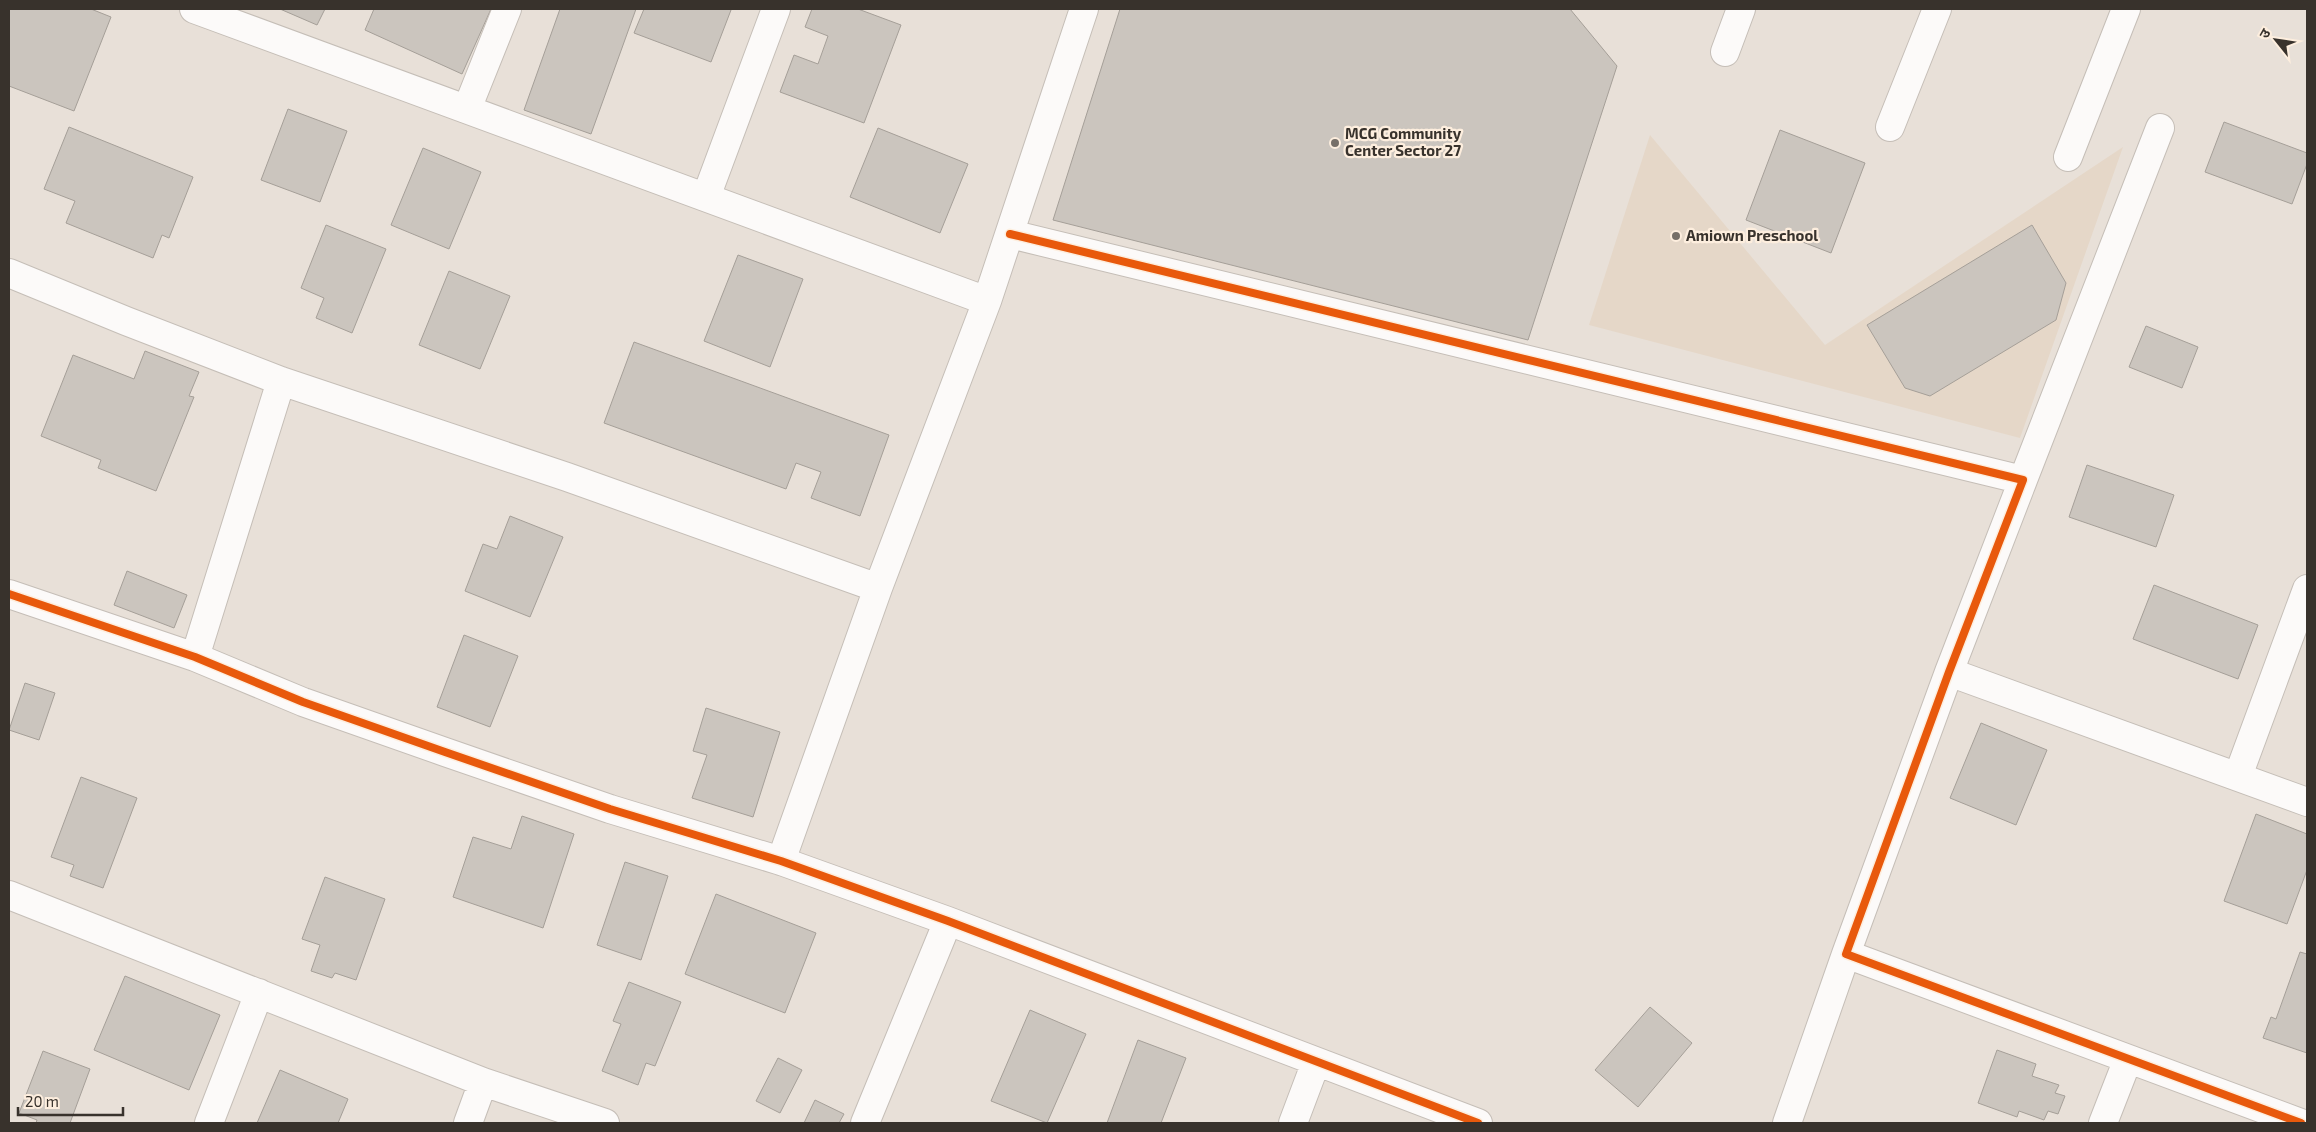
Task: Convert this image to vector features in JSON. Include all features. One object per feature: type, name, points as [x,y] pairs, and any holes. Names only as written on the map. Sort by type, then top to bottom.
[{"type":"street","points":[[194,9],[987,301]]},
{"type":"street","points":[[467,109],[507,9]]},
{"type":"street","points":[[706,197],[776,9]]},
{"type":"street","points":[[781,862],[878,588],[987,301],[1044,123],[1084,9]]},
{"type":"street","points":[[1724,52],[1741,9]]},
{"type":"street","points":[[1890,127],[1937,9]]},
{"type":"street","points":[[2068,157],[2126,9]]},
{"type":"street","points":[[1787,1123],[1846,954],[1949,672],[2160,128]]},
{"type":"street","points":[[1010,234],[2023,480]]},
{"type":"street","points":[[9,273],[126,322],[282,381],[567,477],[878,588]]},
{"type":"street","points":[[195,657],[282,381]]},
{"type":"street","points":[[2238,776],[2307,589]]},
{"type":"street","points":[[9,594],[195,657],[303,702],[454,756],[610,809],[781,862],[948,920],[1478,1123]]},
{"type":"street","points":[[1949,672],[2307,802]]},
{"type":"street","points":[[9,895],[483,1082],[604,1123]]},
{"type":"street","points":[[865,1123],[948,920]]},
{"type":"street","points":[[1846,954],[2301,1123]]},
{"type":"street","points":[[209,1123],[259,993]]},
{"type":"street","points":[[2103,1123],[2128,1060]]},
{"type":"street","points":[[1293,1123],[1316,1062]]},
{"type":"street","points":[[468,1123],[483,1082]]},
{"type":"shaded area","name":"Amiown Preschool","points":[[1650,135],[1825,345],[2123,147],[2020,438],[1589,325]]},
{"type":"building","points":[[9,9],[91,9],[111,17],[74,111],[9,86]]},
{"type":"building","points":[[280,9],[325,9],[317,25]]},
{"type":"building","points":[[374,9],[491,9],[462,74],[365,30]]},
{"type":"building","points":[[560,9],[636,9],[591,134],[524,110]]},
{"type":"building","points":[[644,9],[731,10],[711,62],[634,33]]},
{"type":"building","points":[[812,9],[858,9],[901,25],[864,123],[780,92],[794,55],[818,64],[828,36],[805,27]]},
{"type":"building","name":"MCG Community Center Sector 27","points":[[1120,9],[1570,9],[1617,66],[1528,340],[1053,220]]},
{"type":"building","points":[[288,109],[347,131],[320,202],[261,180]]},
{"type":"building","points":[[2224,122],[2307,153],[2307,164],[2292,204],[2205,172]]},
{"type":"building","points":[[69,127],[193,177],[169,238],[162,235],[153,258],[66,223],[75,201],[44,189]]},
{"type":"building","points":[[878,128],[968,164],[940,233],[850,197]]},
{"type":"building","points":[[1780,130],[1865,163],[1831,253],[1746,220]]},
{"type":"building","points":[[423,148],[481,172],[449,249],[391,225]]},
{"type":"building","points":[[326,225],[386,249],[352,333],[316,318],[324,298],[301,288]]},
{"type":"building","points":[[2032,225],[2066,283],[2056,320],[1930,396],[1905,388],[1867,325]]},
{"type":"building","points":[[738,255],[803,279],[770,367],[704,341]]},
{"type":"building","points":[[449,271],[510,296],[480,369],[419,345]]},
{"type":"building","points":[[2146,326],[2198,347],[2182,388],[2129,367]]},
{"type":"building","points":[[634,342],[889,435],[860,516],[811,498],[821,472],[796,463],[786,489],[604,423]]},
{"type":"building","points":[[145,351],[199,372],[189,396],[194,397],[156,491],[98,468],[101,460],[41,436],[73,355],[134,379]]},
{"type":"building","points":[[2087,465],[2174,495],[2156,547],[2069,517]]},
{"type":"building","points":[[510,516],[563,537],[530,617],[465,591],[483,544],[497,549]]},
{"type":"building","points":[[127,571],[187,595],[174,628],[114,605]]},
{"type":"building","points":[[2154,585],[2258,625],[2238,679],[2133,639]]},
{"type":"building","points":[[464,635],[518,656],[490,727],[437,707]]},
{"type":"building","points":[[25,683],[55,693],[39,740],[9,730]]},
{"type":"building","points":[[706,708],[780,732],[753,817],[692,798],[707,755],[693,751]]},
{"type":"building","points":[[1981,723],[2047,750],[2016,825],[1950,798]]},
{"type":"building","points":[[81,777],[137,798],[103,888],[70,876],[74,865],[51,857]]},
{"type":"building","points":[[2256,814],[2307,834],[2307,870],[2287,924],[2224,901]]},
{"type":"building","points":[[522,816],[574,834],[543,928],[453,897],[473,837],[511,849]]},
{"type":"building","points":[[625,862],[668,876],[641,960],[597,945]]},
{"type":"building","points":[[325,877],[385,899],[356,980],[335,973],[332,978],[311,971],[320,945],[302,939]]},
{"type":"building","points":[[716,894],[816,933],[785,1013],[685,974]]},
{"type":"building","points":[[2300,952],[2307,954],[2307,1053],[2263,1038],[2271,1017],[2276,1019]]},
{"type":"building","points":[[125,976],[220,1015],[189,1090],[94,1050]]},
{"type":"building","points":[[629,982],[681,1002],[655,1066],[646,1063],[638,1085],[602,1071],[621,1024],[613,1021]]},
{"type":"building","points":[[1650,1007],[1692,1043],[1638,1107],[1595,1070]]},
{"type":"building","points":[[1030,1010],[1086,1034],[1047,1123],[991,1101]]},
{"type":"building","points":[[1138,1040],[1186,1058],[1161,1123],[1107,1123]]},
{"type":"building","points":[[1997,1050],[2036,1064],[2032,1076],[2059,1085],[2055,1093],[2065,1096],[2058,1114],[2048,1111],[2044,1120],[2019,1111],[2017,1117],[1978,1103]]},
{"type":"building","points":[[43,1051],[90,1069],[70,1123],[36,1123],[37,1120],[19,1113]]},
{"type":"building","points":[[778,1058],[802,1070],[780,1113],[756,1101]]},
{"type":"building","points":[[280,1070],[348,1099],[338,1123],[257,1123]]},
{"type":"building","points":[[815,1100],[844,1114],[839,1123],[804,1123]]},
{"type":"cycle path","points":[[1010,234],[2023,480],[1949,672],[1846,954],[2301,1123]]},
{"type":"cycle path","points":[[9,594],[195,657],[303,702],[445,752],[610,809],[781,861],[948,921],[1478,1123]]},
{"type":"place","name":"MCG Community Center Sector 27","points":[[1335,143]]},
{"type":"place","name":"Amiown Preschool","points":[[1676,236]]}]
